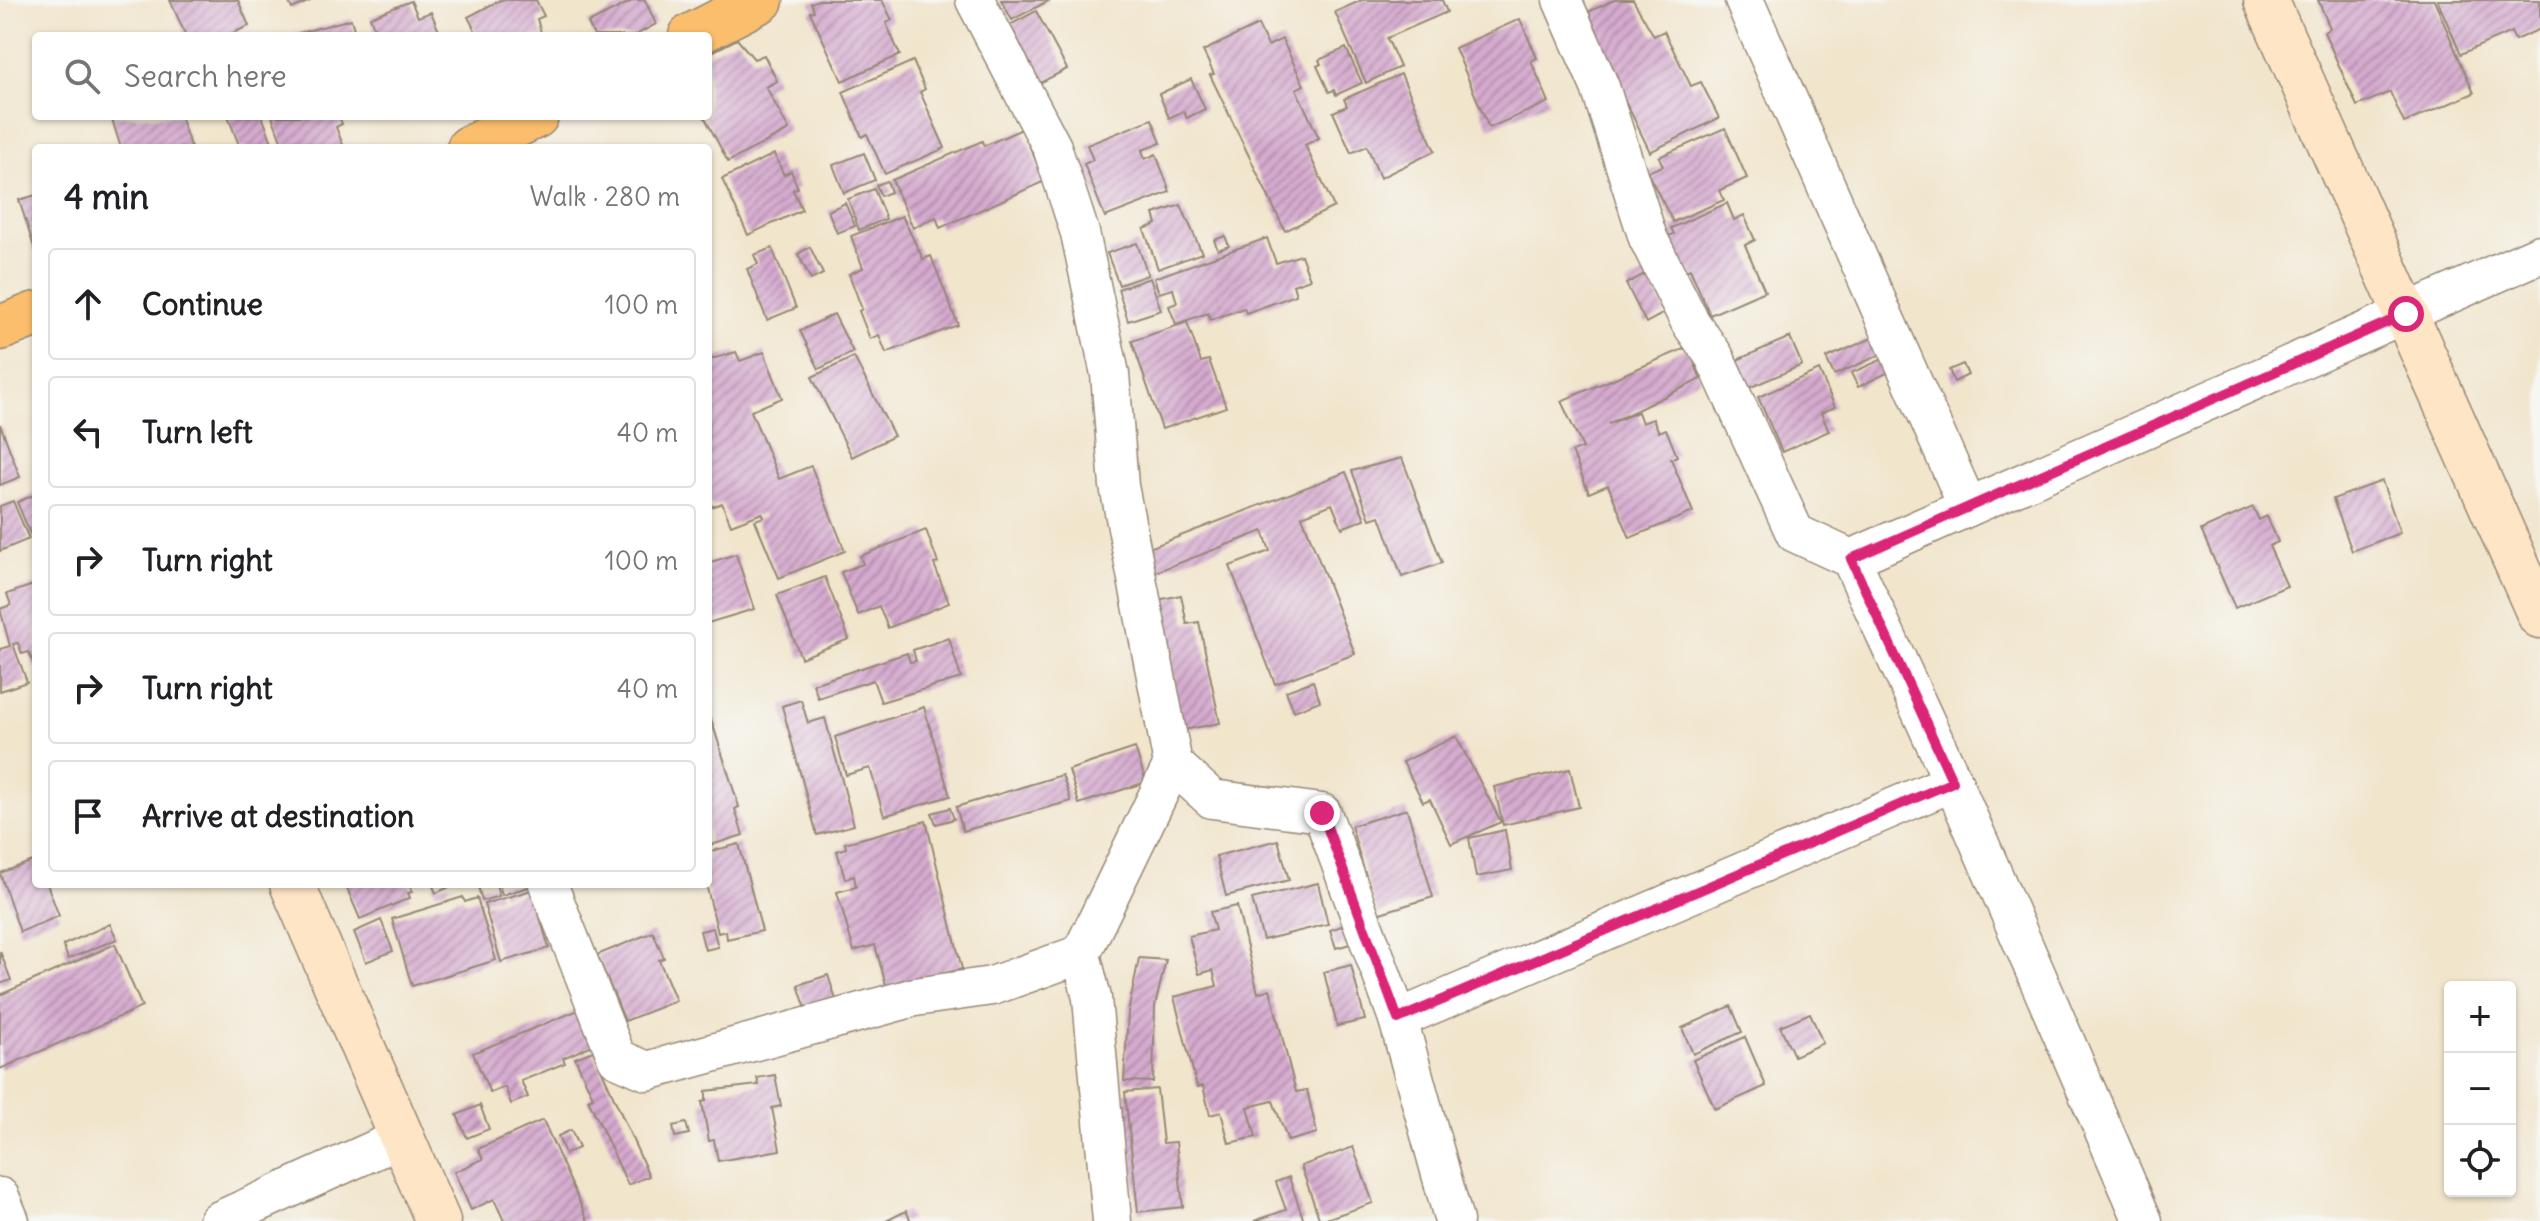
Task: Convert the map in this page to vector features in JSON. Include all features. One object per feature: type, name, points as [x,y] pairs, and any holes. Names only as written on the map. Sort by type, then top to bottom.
[{"type":"main road","points":[[699,32],[761,0]]},
{"type":"main road","points":[[477,144],[528,120]]},
{"type":"main road","points":[[0,328],[32,316]]},
{"type":"street","points":[[975,0],[1052,147],[1080,233],[1110,374],[1119,486],[1173,764],[1081,954],[1092,998],[1112,1221]]},
{"type":"street","points":[[1562,0],[1600,87],[1648,238],[1690,322],[1714,356],[1795,533],[1851,559],[1953,782],[2143,1221]]},
{"type":"street","points":[[1744,0],[1968,507]]},
{"type":"street","points":[[2266,0],[2540,616]]},
{"type":"street","points":[[1851,559],[2540,254]]},
{"type":"street","points":[[1173,764],[1212,799],[1322,813],[1398,1019],[1454,1221]]},
{"type":"street","points":[[1398,1019],[1953,782]]},
{"type":"street","points":[[294,888],[438,1221]]},
{"type":"street","points":[[550,888],[617,1058],[647,1071],[915,997],[992,986],[1081,954]]},
{"type":"street","points":[[218,1221],[401,1138]]},
{"type":"street","points":[[0,1197],[10,1221]]},
{"type":"building","points":[[170,0],[238,0],[249,26],[235,32],[184,32]]},
{"type":"building","points":[[288,0],[312,0],[292,9]]},
{"type":"building","points":[[500,0],[536,0],[544,16],[537,19],[541,32],[476,32],[468,17]]},
{"type":"building","points":[[634,0],[645,0],[656,24],[641,32],[592,32],[588,23]]},
{"type":"building","points":[[818,0],[882,0],[892,20],[886,23],[900,55],[842,81],[810,12],[814,11],[811,3]]},
{"type":"building","points":[[1001,0],[1050,0],[1012,20]]},
{"type":"building","points":[[1362,0],[1442,0],[1447,12],[1387,38],[1400,67],[1366,83],[1335,12]]},
{"type":"building","points":[[1614,0],[1633,0],[1654,36],[1664,31],[1691,86],[1701,82],[1719,118],[1650,152],[1591,30],[1595,28],[1588,12]]},
{"type":"building","points":[[2318,0],[2434,0],[2474,93],[2404,123],[2390,92],[2357,106],[2324,32],[2330,28]]},
{"type":"building","points":[[2437,0],[2540,0],[2540,29],[2515,40],[2511,32],[2461,54]]},
{"type":"building","points":[[411,1],[418,17],[431,12],[439,32],[371,32],[375,31],[370,17]]},
{"type":"building","points":[[1036,11],[1067,69],[1040,83],[1010,25]]},
{"type":"building","points":[[351,19],[355,32],[303,32]]},
{"type":"building","points":[[1520,19],[1537,58],[1531,61],[1549,102],[1489,128],[1455,48]]},
{"type":"building","points":[[1258,25],[1268,46],[1282,39],[1304,85],[1296,89],[1319,138],[1305,145],[1334,207],[1285,231],[1210,75],[1214,74],[1203,51]]},
{"type":"building","points":[[737,39],[754,59],[764,55],[777,81],[766,87],[789,130],[728,162],[706,120],[712,120],[712,52]]},
{"type":"building","points":[[1346,48],[1362,83],[1336,95],[1334,90],[1329,92],[1317,66],[1321,64],[1319,60]]},
{"type":"building","points":[[913,61],[925,89],[920,92],[945,148],[885,174],[867,134],[862,137],[843,92]]},
{"type":"building","points":[[1401,74],[1435,151],[1380,178],[1367,146],[1351,153],[1333,112],[1347,106],[1344,99]]},
{"type":"building","points":[[1191,79],[1205,109],[1187,118],[1183,111],[1169,118],[1159,94]]},
{"type":"building","points":[[1152,119],[1161,143],[1142,150],[1145,159],[1156,154],[1170,192],[1105,217],[1084,164],[1093,160],[1087,145]]},
{"type":"building","points":[[112,120],[181,120],[190,144],[120,144]]},
{"type":"building","points":[[230,120],[264,120],[272,144],[238,144]]},
{"type":"building","points":[[274,120],[340,120],[342,124],[336,127],[342,144],[282,144]]},
{"type":"building","points":[[1725,128],[1747,178],[1720,190],[1724,200],[1673,222],[1647,172],[1663,166],[1659,157]]},
{"type":"building","points":[[1022,129],[1045,181],[940,228],[936,217],[913,228],[892,180],[982,141],[984,146]]},
{"type":"building","points":[[864,153],[875,180],[844,193],[833,165]]},
{"type":"building","points":[[774,154],[784,175],[791,171],[798,188],[793,190],[802,210],[748,235],[722,179]]},
{"type":"building","points":[[887,181],[891,192],[881,196],[876,185]]},
{"type":"building","points":[[874,189],[886,219],[859,230],[848,199]]},
{"type":"building","points":[[32,196],[32,241],[19,200]]},
{"type":"building","points":[[845,203],[855,226],[837,233],[828,211]]},
{"type":"building","points":[[1727,203],[1734,220],[1744,215],[1755,240],[1745,245],[1765,291],[1710,315],[1690,269],[1681,273],[1665,237],[1674,234],[1671,228]]},
{"type":"building","points":[[1181,205],[1202,253],[1158,269],[1144,229],[1157,224],[1154,214]]},
{"type":"building","points":[[902,216],[923,259],[931,256],[958,325],[886,353],[879,335],[870,339],[859,311],[862,309],[849,274],[863,268],[851,236]]},
{"type":"building","points":[[1225,236],[1229,246],[1218,250],[1214,240]]},
{"type":"building","points":[[1267,238],[1276,263],[1301,255],[1310,279],[1293,285],[1296,295],[1246,313],[1244,308],[1210,320],[1208,313],[1176,324],[1169,306],[1177,303],[1173,289],[1159,293],[1154,278]]},
{"type":"building","points":[[1137,243],[1148,275],[1119,285],[1107,253]]},
{"type":"building","points":[[810,247],[823,274],[811,280],[798,254]]},
{"type":"building","points":[[772,248],[796,308],[767,320],[747,269],[758,264],[754,255]]},
{"type":"building","points":[[1646,273],[1666,312],[1646,323],[1626,284]]},
{"type":"building","points":[[1150,278],[1161,310],[1128,321],[1118,289]]},
{"type":"building","points":[[834,314],[853,352],[819,369],[800,331]]},
{"type":"building","points":[[1187,322],[1201,362],[1209,360],[1226,407],[1162,429],[1132,341]]},
{"type":"building","points":[[1790,337],[1802,365],[1749,388],[1737,360]]},
{"type":"building","points":[[1872,338],[1880,355],[1834,375],[1826,358]]},
{"type":"building","points":[[1688,347],[1701,379],[1608,424],[1638,412],[1642,423],[1653,419],[1659,432],[1666,429],[1677,456],[1671,459],[1693,512],[1630,538],[1608,485],[1589,493],[1572,452],[1583,448],[1561,401]]},
{"type":"building","points":[[736,352],[740,361],[764,352],[782,398],[751,411],[779,479],[811,466],[845,551],[779,578],[755,520],[764,517],[762,513],[731,525],[722,503],[712,507],[712,359]]},
{"type":"building","points":[[854,357],[894,436],[852,457],[812,377]]},
{"type":"building","points":[[1883,359],[1889,372],[1858,387],[1851,373]]},
{"type":"building","points":[[1963,364],[1968,375],[1954,382],[1949,370]]},
{"type":"building","points":[[1819,370],[1835,407],[1821,413],[1829,431],[1782,452],[1758,397]]},
{"type":"building","points":[[0,424],[20,477],[0,485]]},
{"type":"building","points":[[1402,458],[1442,563],[1402,577],[1380,516],[1370,519],[1352,471]]},
{"type":"building","points":[[1346,472],[1365,519],[1342,528],[1332,504],[1302,516],[1355,654],[1275,684],[1230,566],[1270,551],[1263,531],[1153,573],[1144,550]]},
{"type":"building","points":[[2382,481],[2400,533],[2352,551],[2333,499]]},
{"type":"building","points":[[32,496],[32,536],[31,536],[17,502]]},
{"type":"building","points":[[13,501],[29,539],[0,551],[0,506]]},
{"type":"building","points":[[2253,507],[2259,520],[2267,516],[2278,542],[2269,546],[2287,586],[2235,608],[2201,530]]},
{"type":"building","points":[[926,530],[938,563],[934,564],[949,603],[888,628],[879,606],[858,615],[841,572],[863,564],[860,556]]},
{"type":"building","points":[[736,554],[754,609],[712,622],[712,562]]},
{"type":"building","points":[[825,577],[849,639],[801,658],[777,595]]},
{"type":"building","points":[[32,585],[32,660],[29,652],[22,654],[18,643],[13,644],[27,682],[0,691],[0,649],[10,646],[0,609],[11,605],[7,594]]},
{"type":"building","points":[[1181,595],[1187,624],[1199,622],[1220,723],[1183,730],[1158,600]]},
{"type":"building","points":[[949,638],[961,678],[881,702],[873,680],[818,698],[813,684],[907,653],[910,662],[916,661],[913,650]]},
{"type":"building","points":[[1313,681],[1320,701],[1294,711],[1286,691]]},
{"type":"building","points":[[801,700],[808,723],[825,718],[854,825],[817,835],[782,706]]},
{"type":"building","points":[[924,707],[950,796],[884,816],[870,768],[846,775],[835,737]]},
{"type":"building","points":[[712,722],[739,807],[735,809],[743,835],[712,845]]},
{"type":"building","points":[[1456,736],[1501,822],[1451,844],[1430,799],[1423,802],[1403,762]]},
{"type":"building","points":[[1135,748],[1146,782],[1079,804],[1069,770]]},
{"type":"building","points":[[1570,769],[1579,807],[1503,825],[1494,787]]},
{"type":"building","points":[[1062,775],[1071,801],[963,831],[956,807]]},
{"type":"building","points":[[950,808],[954,819],[936,824],[932,813]]},
{"type":"building","points":[[1407,809],[1433,897],[1377,914],[1351,826]]},
{"type":"building","points":[[926,821],[962,969],[887,989],[875,945],[854,951],[837,892],[856,887],[854,876],[845,879],[837,851],[846,848],[845,843]]},
{"type":"building","points":[[1505,830],[1512,870],[1476,877],[1469,838]]},
{"type":"building","points":[[1278,840],[1289,880],[1226,896],[1216,856]]},
{"type":"building","points":[[739,844],[762,931],[727,939],[726,931],[718,933],[707,888],[712,888],[712,851]]},
{"type":"building","points":[[32,861],[32,888],[48,888],[59,916],[20,932],[0,873]]},
{"type":"building","points":[[1318,883],[1328,924],[1263,940],[1252,899]]},
{"type":"building","points":[[347,888],[410,888],[410,898],[360,919]]},
{"type":"building","points":[[479,888],[497,888],[499,896],[482,901]]},
{"type":"building","points":[[500,888],[525,888],[502,895]]},
{"type":"building","points":[[532,890],[549,948],[501,962],[484,904]]},
{"type":"building","points":[[463,897],[465,902],[477,898],[496,960],[412,986],[392,919]]},
{"type":"building","points":[[1237,906],[1258,993],[1270,989],[1296,1092],[1307,1090],[1317,1133],[1288,1141],[1273,1101],[1248,1107],[1256,1137],[1229,1143],[1221,1112],[1210,1115],[1203,1086],[1197,1087],[1174,997],[1217,986],[1213,970],[1199,974],[1189,936],[1215,930],[1210,912]]},
{"type":"building","points":[[381,920],[393,951],[366,962],[354,932]]},
{"type":"building","points":[[110,924],[117,939],[68,959],[63,945]]},
{"type":"building","points":[[1344,925],[1350,944],[1336,948],[1330,930]]},
{"type":"building","points":[[713,928],[718,947],[705,950],[700,931]]},
{"type":"building","points":[[653,932],[664,958],[659,960],[676,1001],[625,1021],[597,955]]},
{"type":"building","points":[[115,944],[142,1007],[0,1069],[0,995]]},
{"type":"building","points":[[0,951],[11,980],[0,984]]},
{"type":"building","points":[[1139,958],[1166,960],[1155,1006],[1153,1082],[1124,1081],[1128,1013]]},
{"type":"building","points":[[1351,965],[1365,1020],[1337,1026],[1324,972]]},
{"type":"building","points":[[828,975],[837,1003],[807,1012],[798,985]]},
{"type":"building","points":[[1731,1006],[1742,1032],[1693,1054],[1682,1028]]},
{"type":"building","points":[[581,1009],[595,1044],[563,1058],[565,1063],[521,1081],[528,1097],[511,1104],[505,1087],[490,1093],[473,1053]]},
{"type":"building","points":[[1810,1013],[1823,1043],[1794,1056],[1780,1026]]},
{"type":"building","points":[[1745,1037],[1766,1086],[1715,1109],[1693,1060]]},
{"type":"building","points":[[593,1051],[649,1176],[628,1185],[588,1099],[593,1097],[575,1058]]},
{"type":"building","points":[[775,1075],[781,1106],[772,1108],[780,1150],[718,1161],[714,1140],[709,1141],[702,1102],[706,1101],[706,1091],[759,1085],[757,1078]]},
{"type":"building","points":[[1157,1089],[1163,1143],[1176,1142],[1183,1207],[1138,1212],[1125,1092]]},
{"type":"building","points":[[480,1105],[489,1129],[467,1138],[457,1115]]},
{"type":"building","points":[[543,1120],[588,1221],[504,1221],[494,1199],[471,1210],[454,1172],[483,1159],[478,1149]]},
{"type":"building","points":[[686,1123],[689,1134],[675,1137],[673,1126]]},
{"type":"building","points":[[571,1130],[579,1148],[565,1154],[558,1136]]},
{"type":"building","points":[[1353,1147],[1373,1203],[1320,1221],[1301,1166]]},
{"type":"building","points":[[1289,1177],[1304,1221],[1254,1221],[1286,1210],[1276,1182]]},
{"type":"building","points":[[906,1211],[911,1221],[886,1221]]},
{"type":"route","points":[[1322,813],[1398,1019],[1953,782],[1851,559],[2406,314]]}]
